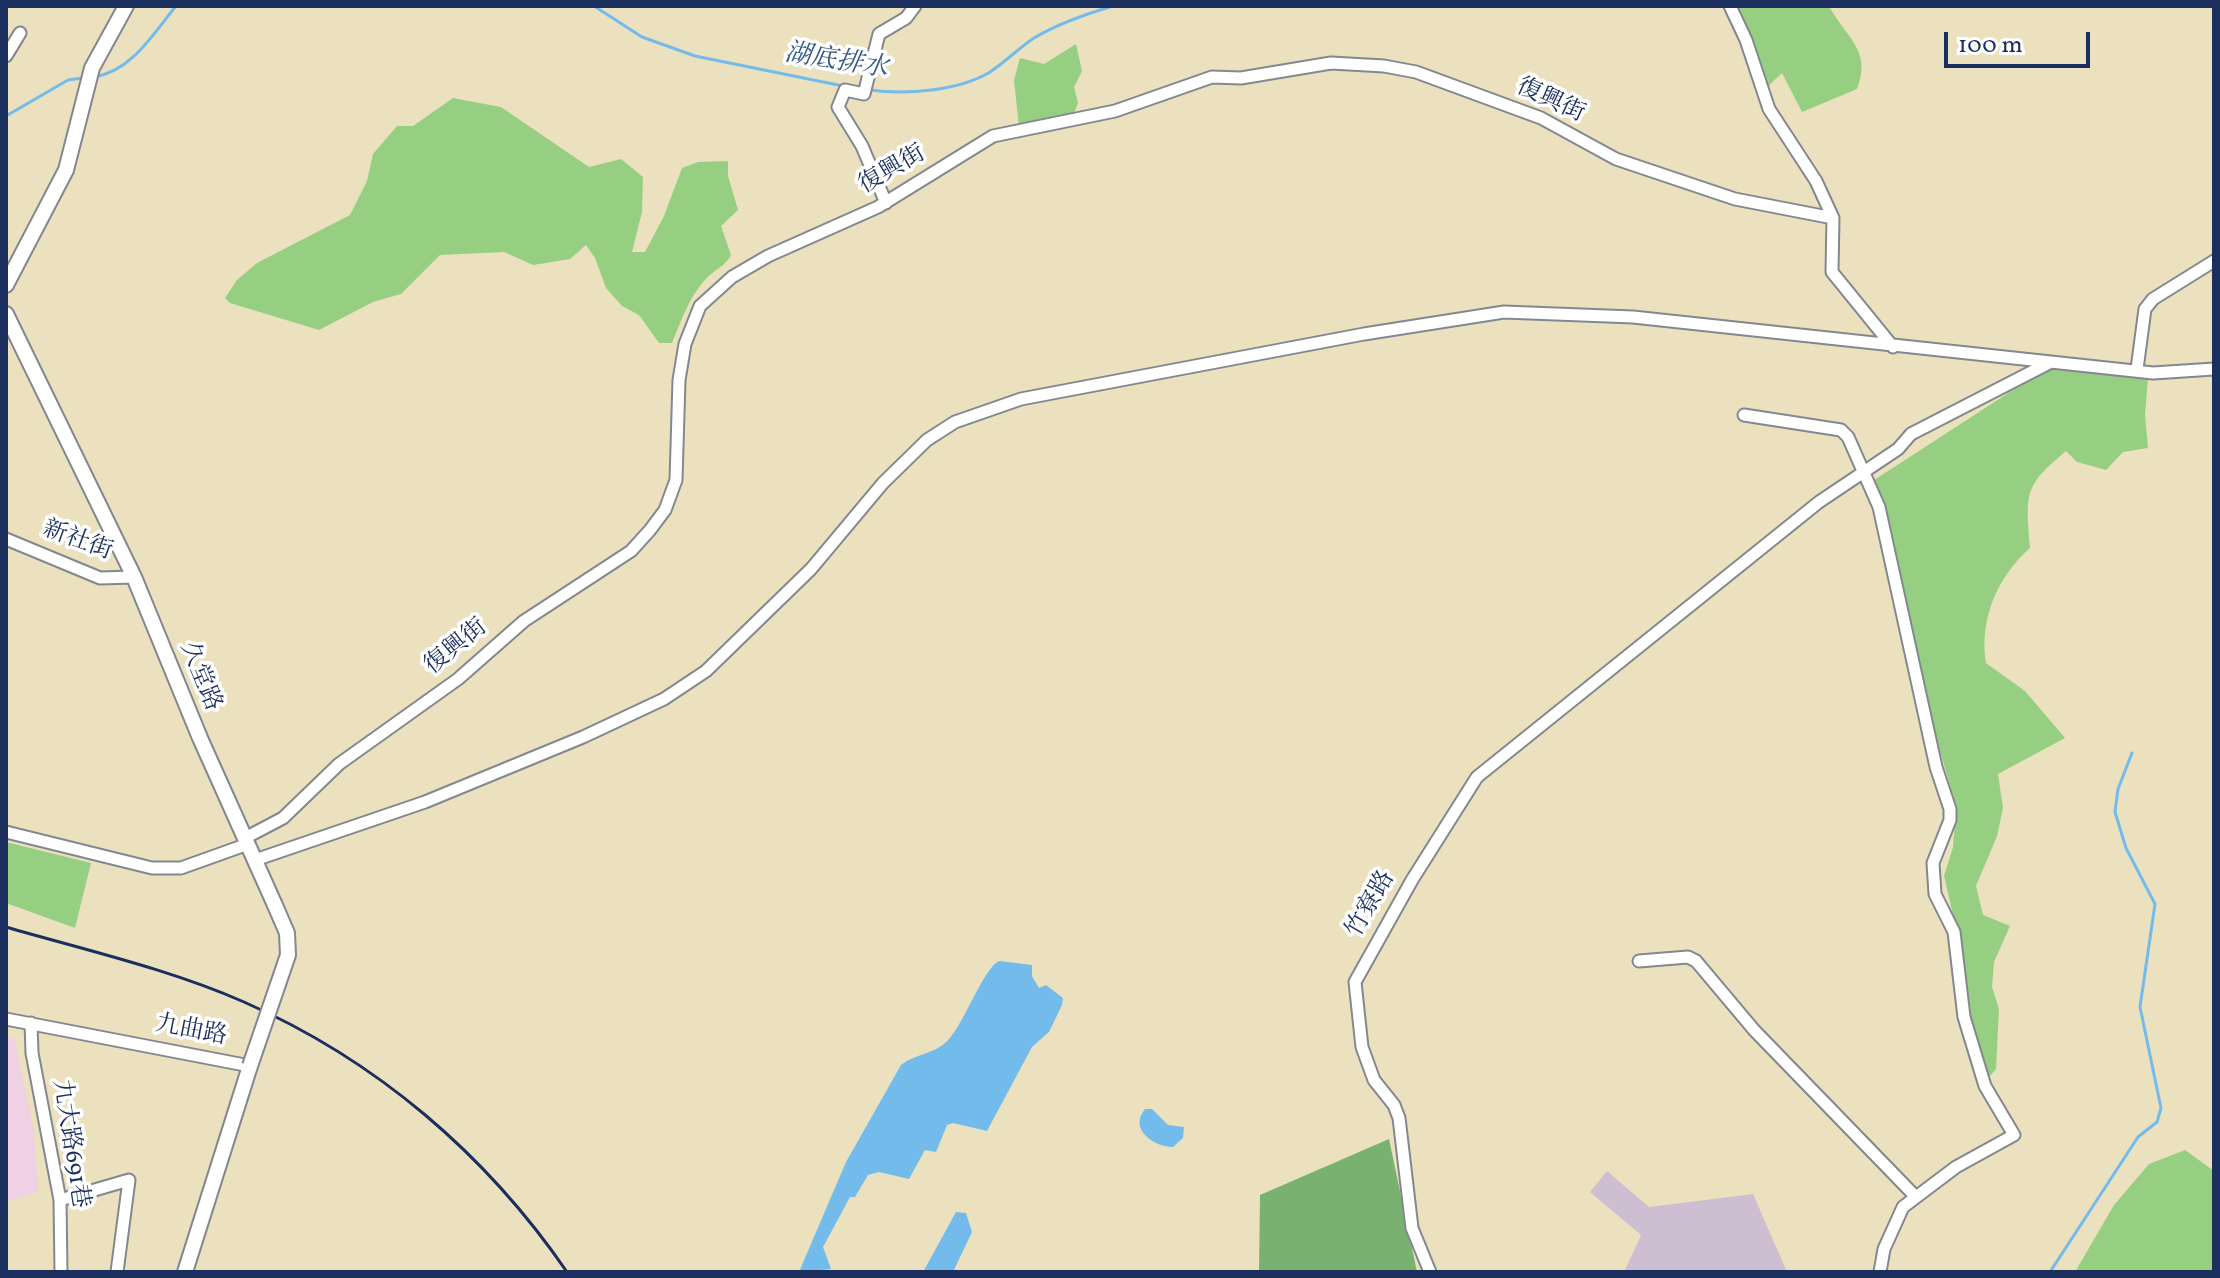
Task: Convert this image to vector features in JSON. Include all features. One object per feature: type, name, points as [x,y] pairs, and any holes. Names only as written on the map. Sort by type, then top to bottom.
[{"type":"street","points":[[6,285],[66,170],[92,68],[126,6]]},
{"type":"street","points":[[886,203],[862,146],[838,107],[845,90],[864,94],[879,34],[906,18],[915,6]]},
{"type":"street","points":[[1730,6],[1746,40],[1769,109],[1816,181],[1833,218],[1832,272],[1893,347]]},
{"type":"street","points":[[6,56],[20,33]]},
{"type":"street","name":"復興街","points":[[6,832],[152,868],[181,868],[246,841],[283,818],[339,764],[458,679],[524,621],[631,551],[665,510],[676,480],[679,380],[685,344],[700,306],[732,277],[768,256],[886,203],[993,136],[1115,111],[1212,77],[1241,78],[1331,63],[1416,72],[1541,118],[1616,159],[1735,199],[1833,218]]},
{"type":"street","points":[[2137,369],[2145,309],[2153,299],[2214,261]]},
{"type":"street","points":[[255,860],[425,802],[583,737],[664,699],[706,671],[791,589],[883,483],[927,440],[955,422],[1021,399],[1364,334],[1504,312],[1633,317],[2153,373],[2214,369]]},
{"type":"street","name":"久堂路","points":[[6,314],[134,577],[287,933],[288,955],[250,1066]]},
{"type":"street","name":"竹寮路","points":[[1430,1272],[1412,1228],[1399,1118],[1374,1080],[1362,1047],[1355,982],[1412,880],[1477,777],[1819,502],[1898,449],[1911,434],[2050,363]]},
{"type":"street","points":[[1744,415],[1841,430],[1879,507],[1936,767],[1950,809],[1950,820],[1933,863],[1935,894],[1954,932],[1964,1017],[1985,1086],[2014,1135],[1956,1167],[1903,1207],[1884,1249],[1880,1272]]},
{"type":"street","name":"新社街","points":[[6,539],[100,578],[134,577]]},
{"type":"street","points":[[1639,961],[1688,957],[1696,961],[1727,994],[1754,1030],[1915,1196]]},
{"type":"street","name":"九曲路","points":[[6,1019],[250,1066],[185,1272]]},
{"type":"street","name":"九大路691巷","points":[[31,1023],[32,1053],[60,1200],[61,1272]]},
{"type":"street","points":[[60,1200],[129,1180],[117,1272]]},
{"type":"shaded area","points":[[6,1037],[14,1038],[34,1131],[38,1192],[6,1202]]},
{"type":"shaded area","points":[[1607,1171],[1649,1207],[1753,1194],[1787,1272],[1624,1272],[1641,1235],[1590,1192]]},
{"type":"green space","points":[[1727,6],[1829,6],[1859,54],[1861,76],[1857,89],[1802,112],[1782,73],[1761,93]]},
{"type":"green space","points":[[1076,44],[1082,71],[1074,87],[1078,103],[1073,116],[1019,127],[1014,80],[1020,58],[1044,64]]},
{"type":"green space","points":[[453,98],[501,107],[589,167],[621,159],[643,177],[642,212],[632,252],[645,252],[664,216],[682,168],[698,162],[728,161],[728,176],[738,210],[721,226],[731,255],[699,288],[672,343],[659,343],[639,315],[622,306],[606,288],[595,258],[586,245],[570,259],[533,265],[504,252],[440,255],[401,294],[373,302],[319,330],[230,303],[225,298],[237,280],[257,263],[350,215],[367,181],[373,154],[397,126],[413,126]]},
{"type":"green space","points":[[2053,364],[2148,378],[2145,415],[2148,448],[2123,452],[2106,470],[2077,462],[2066,451],[2042,474],[2030,492],[2028,503],[2030,548],[2008,572],[1988,615],[1986,663],[2025,691],[2065,738],[1998,774],[2003,808],[1997,836],[1976,886],[1983,915],[2010,926],[1994,962],[1992,987],[1999,1009],[1996,1069],[1990,1076],[1981,1075],[1971,1047],[1971,1012],[1965,966],[1944,876],[1953,847],[1956,805],[1887,574],[1868,484]]},
{"type":"green space","points":[[6,842],[91,863],[75,928],[6,903]]},
{"type":"green space","points":[[1389,1139],[1417,1272],[1259,1272],[1260,1195]]},
{"type":"green space","points":[[2185,1150],[2214,1171],[2214,1272],[2075,1272],[2114,1205],[2149,1164]]},
{"type":"water","points":[[999,961],[1032,965],[1032,976],[1039,988],[1046,985],[1063,998],[1049,1032],[1032,1047],[987,1131],[953,1123],[947,1125],[936,1152],[925,1150],[909,1179],[879,1172],[868,1175],[855,1197],[850,1197],[823,1247],[831,1269],[799,1272],[846,1162],[901,1065],[938,1048],[949,1039],[987,974]]},
{"type":"water","points":[[1145,1109],[1152,1109],[1168,1125],[1184,1127],[1183,1138],[1173,1147],[1151,1140],[1141,1130],[1141,1116]]},
{"type":"water","points":[[956,1212],[966,1213],[972,1232],[953,1272],[923,1272]]},
{"type":"waterway","name":"湖底排水","points":[[94,77],[131,59],[176,6]]},
{"type":"waterway","name":"湖底排水","points":[[594,6],[642,37],[695,56],[843,86]]},
{"type":"waterway","name":"湖底排水","points":[[870,90],[915,92],[963,84],[990,72],[1043,33],[1113,6]]},
{"type":"waterway","name":"湖底排水","points":[[6,116],[68,80],[83,78]]},
{"type":"waterway","points":[[2050,1272],[2138,1137],[2157,1122],[2161,1108],[2140,1007],[2155,904],[2126,848],[2115,812],[2118,789],[2132,753]]},
{"type":"railway","points":[[6,927],[215,990],[292,1025],[339,1052],[425,1114],[464,1150],[501,1188],[567,1272]]}]
